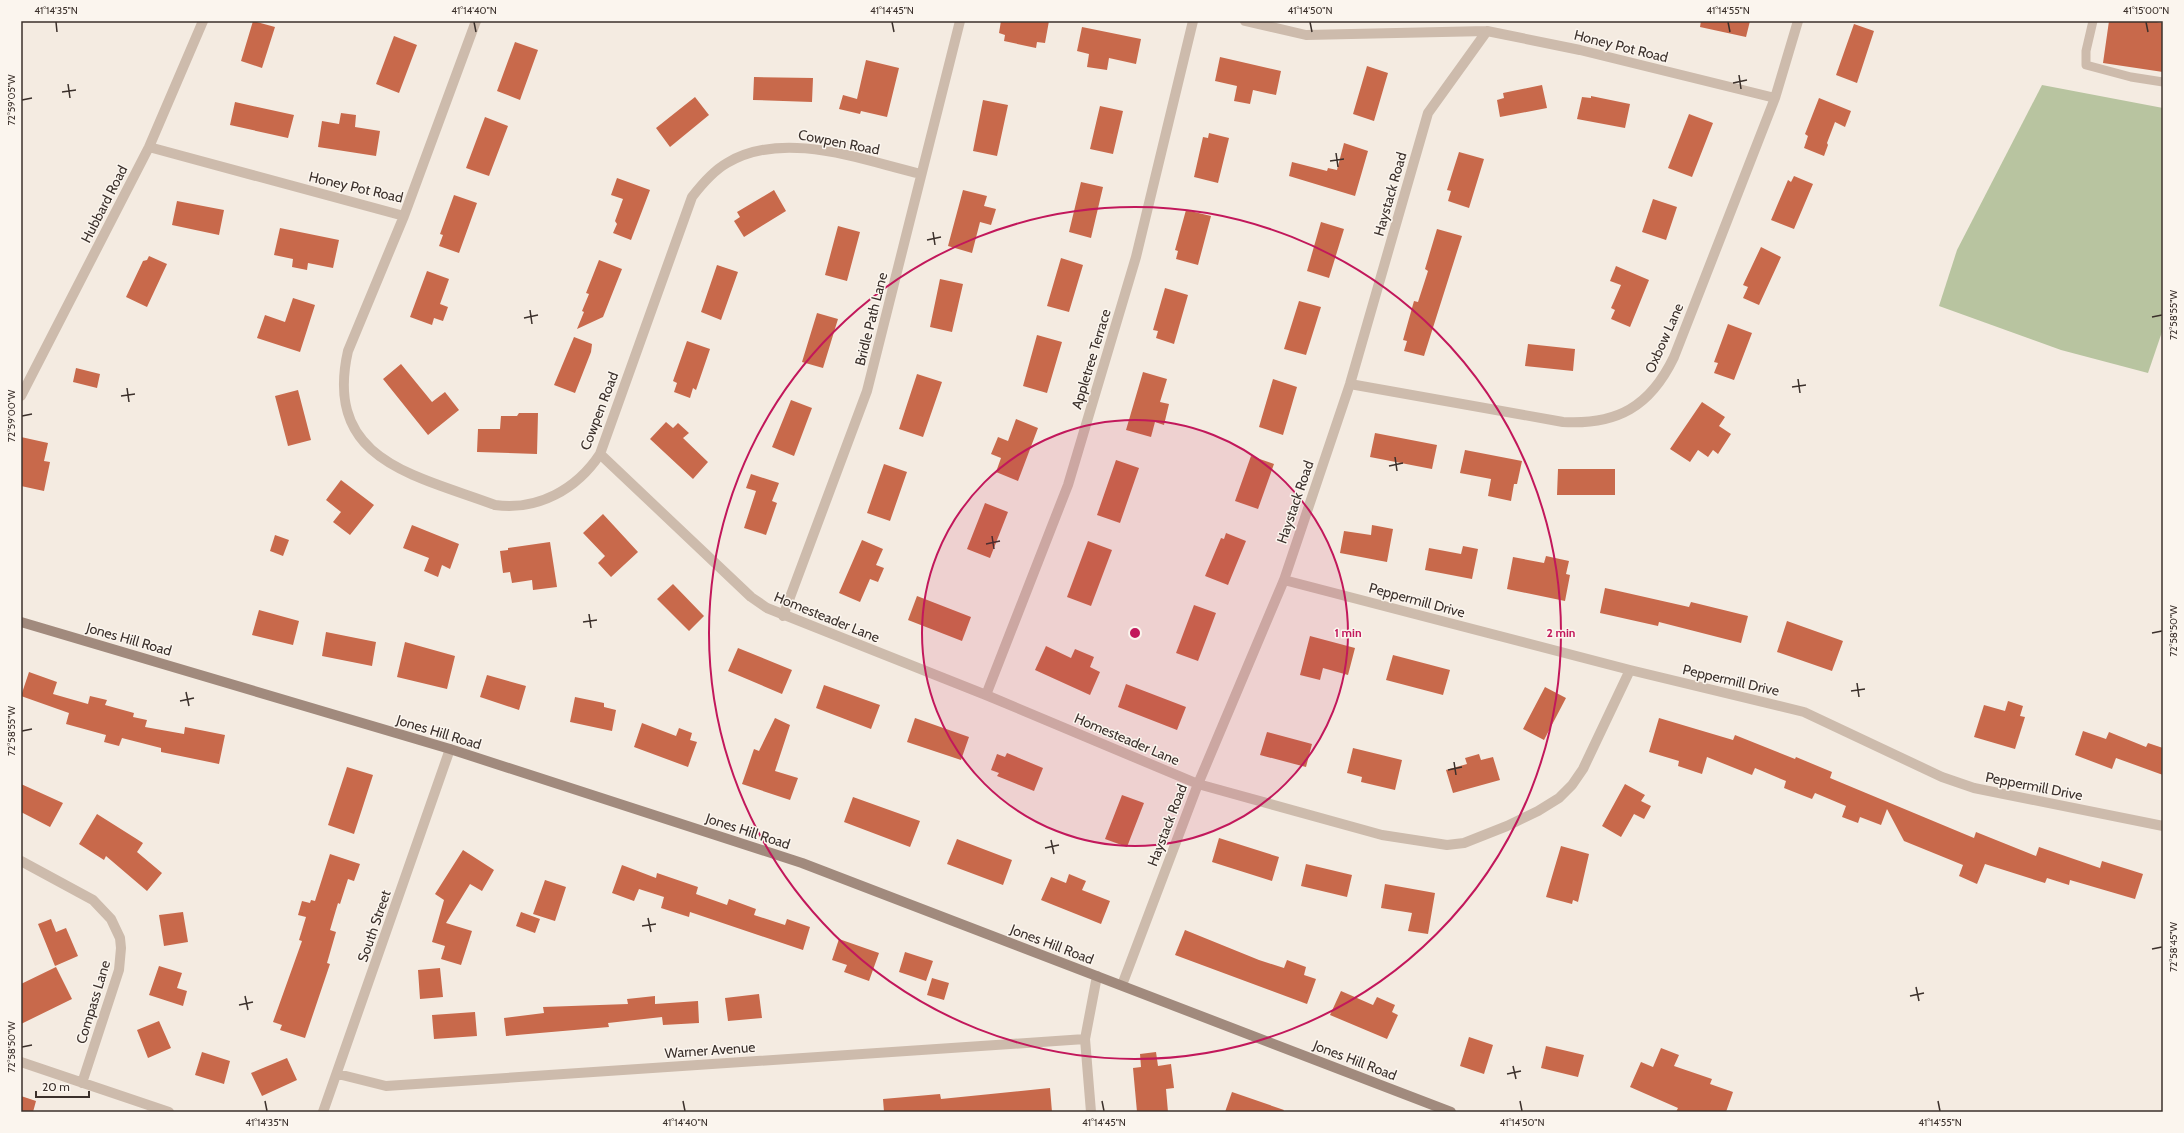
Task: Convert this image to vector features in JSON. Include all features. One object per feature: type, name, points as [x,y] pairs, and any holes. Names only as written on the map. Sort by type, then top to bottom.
[{"type":"main road","name":"Jones Hill Road","points":[[21,622],[450,749],[802,863],[1451,1112]]},
{"type":"street","name":"Hubbard Road","points":[[21,396],[149,147],[203,21]]},
{"type":"street","name":"Honey Pot Road","points":[[149,147],[404,216],[476,21]]},
{"type":"street","name":"Bridle Path Lane","points":[[783,616],[867,391],[960,21]]},
{"type":"street","name":"Appletree Terrace","points":[[986,695],[1068,485],[1136,257],[1193,21]]},
{"type":"street","name":"Honey Pot Road","points":[[1245,21],[1306,35],[1487,31],[1580,50],[1775,98]]},
{"type":"street","name":"Oxbow Lane","points":[[1350,384],[1563,422],[1606,420],[1634,408],[1656,388],[1674,357],[1775,98],[1798,21]]},
{"type":"street","name":"Haystack Road","points":[[1122,985],[1198,784],[1284,580],[1350,384],[1428,112],[1487,31]]},
{"type":"street","name":"Cowpen Road","points":[[404,216],[348,351],[343,374],[343,395],[347,415],[358,435],[372,452],[396,469],[495,505],[510,507],[545,499],[562,492],[589,470],[600,454],[682,220],[692,196],[709,177],[726,163],[745,154],[766,148],[810,148],[921,174]]},
{"type":"street","name":"Homesteader Lane","points":[[600,454],[751,597],[767,608],[783,616],[986,695],[1198,784],[1382,835],[1447,845],[1464,843],[1538,811],[1559,798],[1572,785],[1583,769],[1630,670]]},
{"type":"street","name":"Peppermill Drive","points":[[1284,580],[1630,670],[1804,712],[1942,777],[1974,788],[2163,826]]},
{"type":"street","name":"South Street","points":[[323,1112],[338,1074],[450,749]]},
{"type":"street","name":"Compass Lane","points":[[21,861],[93,900],[111,919],[120,938],[122,948],[119,970],[82,1083]]},
{"type":"street","points":[[1091,1112],[1085,1039],[1097,976]]},
{"type":"street","name":"Warner Avenue","points":[[338,1074],[386,1086],[1085,1039]]},
{"type":"street","points":[[21,1062],[169,1112]]},
{"type":"lane","points":[[2093,21],[2086,50],[2086,65],[2131,77],[2163,82]]},
{"type":"green space","points":[[2042,85],[2163,108],[2163,329],[2148,373],[2061,350],[1939,306],[1957,250]]},
{"type":"building","points":[[253,21],[275,27],[262,68],[241,61]]},
{"type":"building","points":[[1001,21],[1049,21],[1045,43],[1037,42],[1036,48],[1004,41],[1005,35],[999,33]]},
{"type":"building","points":[[1701,21],[1750,21],[1746,37],[1700,27]]},
{"type":"building","points":[[2109,21],[2150,21],[2163,23],[2163,72],[2103,63]]},
{"type":"building","points":[[1854,24],[1874,31],[1857,83],[1836,75]]},
{"type":"building","points":[[1082,27],[1141,39],[1136,64],[1109,58],[1107,70],[1087,67],[1089,54],[1077,51]]},
{"type":"building","points":[[394,36],[417,45],[399,93],[376,84]]},
{"type":"building","points":[[515,42],[538,50],[520,100],[497,91]]},
{"type":"building","points":[[1220,57],[1281,71],[1276,95],[1253,90],[1250,104],[1234,101],[1237,86],[1215,81]]},
{"type":"building","points":[[866,60],[899,68],[887,117],[861,111],[860,114],[839,109],[843,95],[857,99]]},
{"type":"building","points":[[1367,66],[1388,73],[1374,121],[1353,114]]},
{"type":"building","points":[[754,77],[813,78],[812,102],[753,100]]},
{"type":"building","points":[[1542,85],[1547,108],[1500,117],[1497,100],[1504,98],[1503,93]]},
{"type":"building","points":[[1591,96],[1630,104],[1625,128],[1577,119],[1582,97],[1591,98]]},
{"type":"building","points":[[695,97],[709,115],[670,147],[656,128]]},
{"type":"building","points":[[1819,98],[1851,111],[1845,127],[1835,122],[1824,156],[1804,148],[1808,136],[1805,134]]},
{"type":"building","points":[[983,100],[1008,105],[997,156],[973,151]]},
{"type":"building","points":[[235,102],[294,115],[288,138],[230,125]]},
{"type":"building","points":[[1100,106],[1123,111],[1113,154],[1090,149]]},
{"type":"building","points":[[341,113],[356,115],[355,127],[380,131],[376,156],[318,147],[322,121],[339,124]]},
{"type":"building","points":[[1689,114],[1713,123],[1692,177],[1668,168]]},
{"type":"building","points":[[485,117],[508,126],[489,176],[466,168]]},
{"type":"building","points":[[1209,133],[1229,138],[1218,183],[1194,177],[1203,137],[1208,138]]},
{"type":"building","points":[[1344,143],[1368,151],[1355,196],[1289,176],[1292,162],[1327,171],[1328,168],[1337,170]]},
{"type":"building","points":[[1459,152],[1484,159],[1469,208],[1448,201],[1451,191],[1447,190]]},
{"type":"building","points":[[1794,176],[1813,184],[1794,229],[1771,220],[1788,180],[1791,182]]},
{"type":"building","points":[[617,178],[650,190],[631,240],[613,233],[617,224],[615,221],[623,199],[611,195]]},
{"type":"building","points":[[1081,182],[1103,187],[1091,238],[1069,232]]},
{"type":"building","points":[[774,190],[786,211],[744,237],[734,221],[740,217],[737,212]]},
{"type":"building","points":[[963,190],[987,196],[984,206],[996,209],[991,225],[980,222],[972,253],[948,246]]},
{"type":"building","points":[[454,195],[477,203],[459,253],[439,246],[443,235],[440,234]]},
{"type":"building","points":[[1653,199],[1677,207],[1666,240],[1642,232]]},
{"type":"building","points":[[177,201],[224,210],[219,235],[172,225]]},
{"type":"building","points":[[1186,210],[1211,216],[1198,265],[1176,259],[1178,251],[1175,250]]},
{"type":"building","points":[[1321,222],[1344,229],[1329,278],[1307,271]]},
{"type":"building","points":[[838,226],[860,232],[847,281],[825,275]]},
{"type":"building","points":[[280,228],[339,240],[333,268],[308,263],[307,270],[292,267],[293,259],[274,255]]},
{"type":"building","points":[[1437,229],[1462,236],[1424,356],[1404,351],[1407,341],[1403,340],[1414,301],[1418,302],[1428,271],[1425,269]]},
{"type":"building","points":[[1761,247],[1781,257],[1759,305],[1743,298],[1748,287],[1743,285]]},
{"type":"building","points":[[149,256],[167,264],[147,307],[126,297],[143,261],[147,260]]},
{"type":"building","points":[[1061,258],[1083,265],[1069,312],[1047,306]]},
{"type":"building","points":[[599,260],[622,269],[603,317],[577,329],[589,294],[586,293]]},
{"type":"building","points":[[717,265],[738,272],[721,320],[701,312]]},
{"type":"building","points":[[1616,266],[1649,280],[1630,327],[1611,319],[1615,310],[1611,308],[1621,285],[1610,281]]},
{"type":"building","points":[[427,271],[449,279],[440,304],[448,307],[443,321],[434,318],[432,325],[410,317]]},
{"type":"building","points":[[940,279],[963,284],[952,332],[930,327]]},
{"type":"building","points":[[1165,288],[1188,295],[1174,344],[1156,338],[1158,331],[1153,330]]},
{"type":"building","points":[[293,298],[315,305],[300,352],[257,338],[265,315],[285,322]]},
{"type":"building","points":[[1299,301],[1321,307],[1306,355],[1284,349]]},
{"type":"building","points":[[817,313],[838,319],[823,368],[802,362]]},
{"type":"building","points":[[1728,324],[1752,333],[1734,380],[1714,373],[1718,363],[1714,362]]},
{"type":"building","points":[[1037,335],[1062,342],[1047,393],[1023,386]]},
{"type":"building","points":[[574,337],[592,344],[591,352],[575,393],[554,385]]},
{"type":"building","points":[[687,341],[710,349],[696,390],[693,388],[690,398],[674,392],[677,383],[673,381]]},
{"type":"building","points":[[1528,344],[1575,349],[1573,371],[1525,366]]},
{"type":"building","points":[[401,364],[432,402],[445,392],[459,410],[428,435],[383,379]]},
{"type":"building","points":[[76,368],[100,374],[97,388],[73,382]]},
{"type":"building","points":[[1143,372],[1167,379],[1160,402],[1169,404],[1164,425],[1155,422],[1151,437],[1126,430]]},
{"type":"building","points":[[917,374],[942,382],[923,437],[899,429]]},
{"type":"building","points":[[1273,379],[1297,387],[1283,435],[1259,427]]},
{"type":"building","points":[[298,390],[311,440],[288,446],[275,396]]},
{"type":"building","points":[[791,400],[812,408],[794,456],[772,447]]},
{"type":"building","points":[[1702,402],[1725,417],[1719,426],[1731,434],[1718,454],[1713,450],[1708,457],[1698,450],[1690,462],[1670,449]]},
{"type":"building","points":[[519,413],[538,413],[537,454],[477,452],[478,429],[500,429],[501,416],[517,416]]},
{"type":"building","points":[[1016,419],[1038,428],[1018,481],[996,472],[1001,458],[991,454],[998,437],[1008,441]]},
{"type":"building","points":[[666,422],[673,428],[678,423],[689,433],[683,438],[708,462],[693,479],[650,439]]},
{"type":"building","points":[[1375,433],[1437,445],[1432,469],[1370,457]]},
{"type":"building","points":[[21,437],[48,443],[44,461],[50,462],[44,491],[21,486]]},
{"type":"building","points":[[1465,450],[1522,461],[1517,484],[1514,484],[1511,501],[1488,496],[1491,479],[1460,473]]},
{"type":"building","points":[[1251,456],[1274,464],[1258,509],[1235,501]]},
{"type":"building","points":[[1116,460],[1139,468],[1120,523],[1097,515]]},
{"type":"building","points":[[884,464],[907,472],[890,521],[867,513]]},
{"type":"building","points":[[1558,469],[1615,469],[1615,495],[1557,495]]},
{"type":"building","points":[[751,474],[779,483],[772,501],[777,503],[766,535],[744,528],[756,491],[746,488]]},
{"type":"building","points":[[341,480],[374,505],[350,535],[333,522],[341,512],[326,500]]},
{"type":"building","points":[[985,503],[1008,512],[990,558],[967,549]]},
{"type":"building","points":[[603,514],[638,552],[611,577],[598,563],[605,556],[583,533]]},
{"type":"building","points":[[412,525],[459,544],[450,569],[442,565],[438,577],[424,571],[429,558],[403,548]]},
{"type":"building","points":[[1372,525],[1393,529],[1387,562],[1340,553],[1344,531],[1371,535]]},
{"type":"building","points":[[1226,533],[1246,541],[1228,585],[1205,576],[1221,538],[1224,539]]},
{"type":"building","points":[[275,535],[289,540],[283,556],[270,551]]},
{"type":"building","points":[[862,540],[883,549],[876,565],[884,568],[878,582],[870,579],[860,602],[839,593]]},
{"type":"building","points":[[1088,541],[1112,550],[1091,606],[1067,597]]},
{"type":"building","points":[[550,542],[557,587],[533,590],[532,580],[512,583],[510,572],[503,573],[500,551],[508,550],[508,548]]},
{"type":"building","points":[[1463,546],[1478,549],[1472,579],[1425,570],[1429,548],[1461,554]]},
{"type":"building","points":[[1546,556],[1569,561],[1566,574],[1570,575],[1565,601],[1507,589],[1513,557],[1544,563]]},
{"type":"building","points":[[673,584],[704,616],[689,631],[657,599]]},
{"type":"building","points":[[1605,588],[1689,607],[1691,602],[1748,616],[1741,643],[1659,622],[1658,626],[1600,613]]},
{"type":"building","points":[[917,596],[971,617],[962,641],[908,620]]},
{"type":"building","points":[[1194,605],[1216,613],[1198,661],[1176,653]]},
{"type":"building","points":[[259,610],[299,621],[293,645],[252,635]]},
{"type":"building","points":[[1787,621],[1843,641],[1832,671],[1777,652]]},
{"type":"building","points":[[326,632],[376,642],[372,666],[322,656]]},
{"type":"building","points":[[1310,636],[1355,648],[1348,675],[1323,668],[1320,680],[1300,675]]},
{"type":"building","points":[[405,642],[455,656],[447,689],[397,677]]},
{"type":"building","points":[[1046,646],[1071,658],[1075,649],[1094,657],[1090,667],[1100,672],[1090,695],[1035,670]]},
{"type":"building","points":[[738,648],[792,670],[782,694],[728,671]]},
{"type":"building","points":[[1393,655],[1450,670],[1443,695],[1386,680]]},
{"type":"building","points":[[29,672],[57,682],[53,694],[88,704],[90,696],[107,700],[105,705],[134,713],[133,717],[147,720],[145,727],[184,734],[185,727],[225,735],[219,764],[161,752],[161,748],[122,738],[119,746],[104,742],[106,735],[66,724],[69,713],[21,696]]},
{"type":"building","points":[[487,675],[526,686],[519,710],[480,697]]},
{"type":"building","points":[[1126,684],[1186,707],[1177,730],[1118,707]]},
{"type":"building","points":[[824,685],[880,705],[871,729],[816,708]]},
{"type":"building","points":[[1545,687],[1566,698],[1544,740],[1523,729]]},
{"type":"building","points":[[575,697],[604,703],[604,707],[616,710],[612,731],[570,722]]},
{"type":"building","points":[[2008,701],[2023,706],[2020,716],[2025,717],[2015,749],[1974,737],[1984,705],[2005,711]]},
{"type":"building","points":[[775,718],[790,725],[775,771],[798,778],[790,800],[742,784],[754,749],[759,751]]},
{"type":"building","points":[[915,718],[969,737],[961,760],[907,742]]},
{"type":"building","points":[[1659,718],[1733,740],[1735,735],[1795,759],[1796,757],[1832,772],[1830,778],[1974,838],[1976,832],[2036,856],[2039,847],[2100,868],[2102,861],[2143,874],[2135,899],[2070,880],[2069,885],[2047,878],[2045,883],[1985,864],[1977,884],[1959,876],[1963,865],[1904,841],[1887,809],[1881,825],[1860,817],[1858,823],[1842,817],[1846,806],[1815,793],[1812,799],[1784,788],[1786,781],[1755,768],[1752,775],[1707,757],[1702,774],[1678,766],[1679,761],[1649,752]]},
{"type":"building","points":[[642,723],[676,736],[679,728],[692,733],[690,740],[697,742],[688,767],[634,747]]},
{"type":"building","points":[[2083,731],[2106,739],[2109,732],[2146,747],[2148,743],[2163,748],[2163,775],[2116,758],[2112,769],[2075,755]]},
{"type":"building","points":[[1267,732],[1312,744],[1306,767],[1260,755]]},
{"type":"building","points":[[1353,748],[1402,760],[1395,790],[1361,782],[1362,777],[1347,773]]},
{"type":"building","points":[[1007,753],[1043,768],[1034,791],[997,776],[999,773],[991,770],[997,754],[1005,757]]},
{"type":"building","points":[[1479,754],[1481,760],[1493,757],[1500,780],[1453,793],[1446,770],[1467,764],[1465,758]]},
{"type":"building","points":[[347,767],[373,775],[354,834],[328,825]]},
{"type":"building","points":[[21,784],[63,803],[50,827],[21,812]]},
{"type":"building","points":[[1625,784],[1645,795],[1641,801],[1651,806],[1644,819],[1634,814],[1621,837],[1602,826]]},
{"type":"building","points":[[1122,795],[1144,803],[1127,847],[1105,839]]},
{"type":"building","points":[[853,797],[920,821],[910,847],[844,822]]},
{"type":"building","points":[[97,814],[143,843],[137,852],[162,873],[147,891],[106,856],[104,860],[79,844]]},
{"type":"building","points":[[1219,838],[1279,857],[1272,881],[1212,862]]},
{"type":"building","points":[[957,839],[1012,860],[1003,885],[947,864]]},
{"type":"building","points":[[1561,846],[1589,854],[1578,902],[1573,900],[1572,904],[1546,897]]},
{"type":"building","points":[[463,850],[494,870],[482,891],[470,884],[446,923],[472,931],[461,965],[441,959],[445,946],[432,942],[444,900],[435,894]]},
{"type":"building","points":[[330,854],[360,864],[354,881],[348,879],[340,904],[338,903],[330,930],[336,932],[327,963],[330,964],[305,1038],[280,1030],[282,1025],[273,1022],[302,941],[299,940],[306,917],[298,915],[302,901],[310,903],[311,900],[315,901]]},
{"type":"building","points":[[1306,864],[1352,875],[1347,897],[1301,886]]},
{"type":"building","points":[[622,865],[656,878],[657,873],[698,887],[696,894],[727,905],[729,899],[756,909],[754,915],[785,925],[787,919],[810,927],[803,950],[690,912],[689,917],[661,908],[664,897],[639,889],[634,901],[612,893]]},
{"type":"building","points":[[1069,874],[1086,881],[1082,890],[1110,901],[1101,924],[1041,900],[1051,877],[1066,883]]},
{"type":"building","points":[[545,880],[566,887],[555,921],[533,914]]},
{"type":"building","points":[[1385,884],[1435,893],[1428,934],[1408,931],[1412,913],[1381,908]]},
{"type":"building","points":[[183,912],[188,942],[164,946],[159,915]]},
{"type":"building","points":[[521,912],[540,919],[535,933],[516,926]]},
{"type":"building","points":[[51,919],[56,932],[66,928],[78,956],[55,966],[38,924]]},
{"type":"building","points":[[1185,930],[1259,960],[1284,968],[1287,960],[1306,967],[1304,975],[1316,979],[1307,1004],[1175,955]]},
{"type":"building","points":[[839,939],[879,953],[869,981],[844,972],[847,965],[832,960]]},
{"type":"building","points":[[905,952],[933,961],[926,981],[899,972]]},
{"type":"building","points":[[159,966],[182,973],[177,988],[187,991],[183,1006],[149,995]]},
{"type":"building","points":[[56,967],[72,999],[21,1024],[21,984]]},
{"type":"building","points":[[440,968],[443,997],[420,999],[418,970]]},
{"type":"building","points":[[932,978],[949,983],[944,1000],[927,995]]},
{"type":"building","points":[[1341,991],[1373,1005],[1377,997],[1395,1005],[1392,1012],[1398,1015],[1387,1039],[1330,1015]]},
{"type":"building","points":[[759,994],[762,1018],[728,1021],[725,998]]},
{"type":"building","points":[[655,996],[655,1004],[698,1001],[699,1023],[663,1025],[662,1017],[608,1023],[609,1027],[506,1036],[504,1018],[544,1013],[543,1007],[628,1004],[627,999]]},
{"type":"building","points":[[475,1012],[477,1036],[434,1039],[432,1015]]},
{"type":"building","points":[[159,1021],[171,1048],[148,1058],[137,1030]]},
{"type":"building","points":[[1469,1037],[1493,1045],[1484,1074],[1460,1066]]},
{"type":"building","points":[[1546,1046],[1584,1055],[1578,1077],[1541,1068]]},
{"type":"building","points":[[1661,1048],[1679,1055],[1674,1066],[1712,1079],[1710,1084],[1733,1092],[1726,1112],[1676,1112],[1678,1108],[1630,1087],[1641,1062],[1653,1067]]},
{"type":"building","points":[[202,1052],[230,1061],[224,1084],[195,1075]]},
{"type":"building","points":[[1156,1052],[1158,1066],[1171,1064],[1174,1088],[1166,1089],[1168,1112],[1137,1112],[1133,1068],[1141,1067],[1140,1054]]},
{"type":"building","points":[[287,1058],[297,1080],[262,1096],[251,1073]]},
{"type":"building","points":[[1050,1088],[1052,1112],[884,1112],[883,1099],[940,1094],[941,1099]]},
{"type":"building","points":[[1232,1092],[1284,1110],[1283,1112],[1225,1112]]},
{"type":"building","points":[[21,1096],[36,1101],[33,1112],[21,1112]]}]
